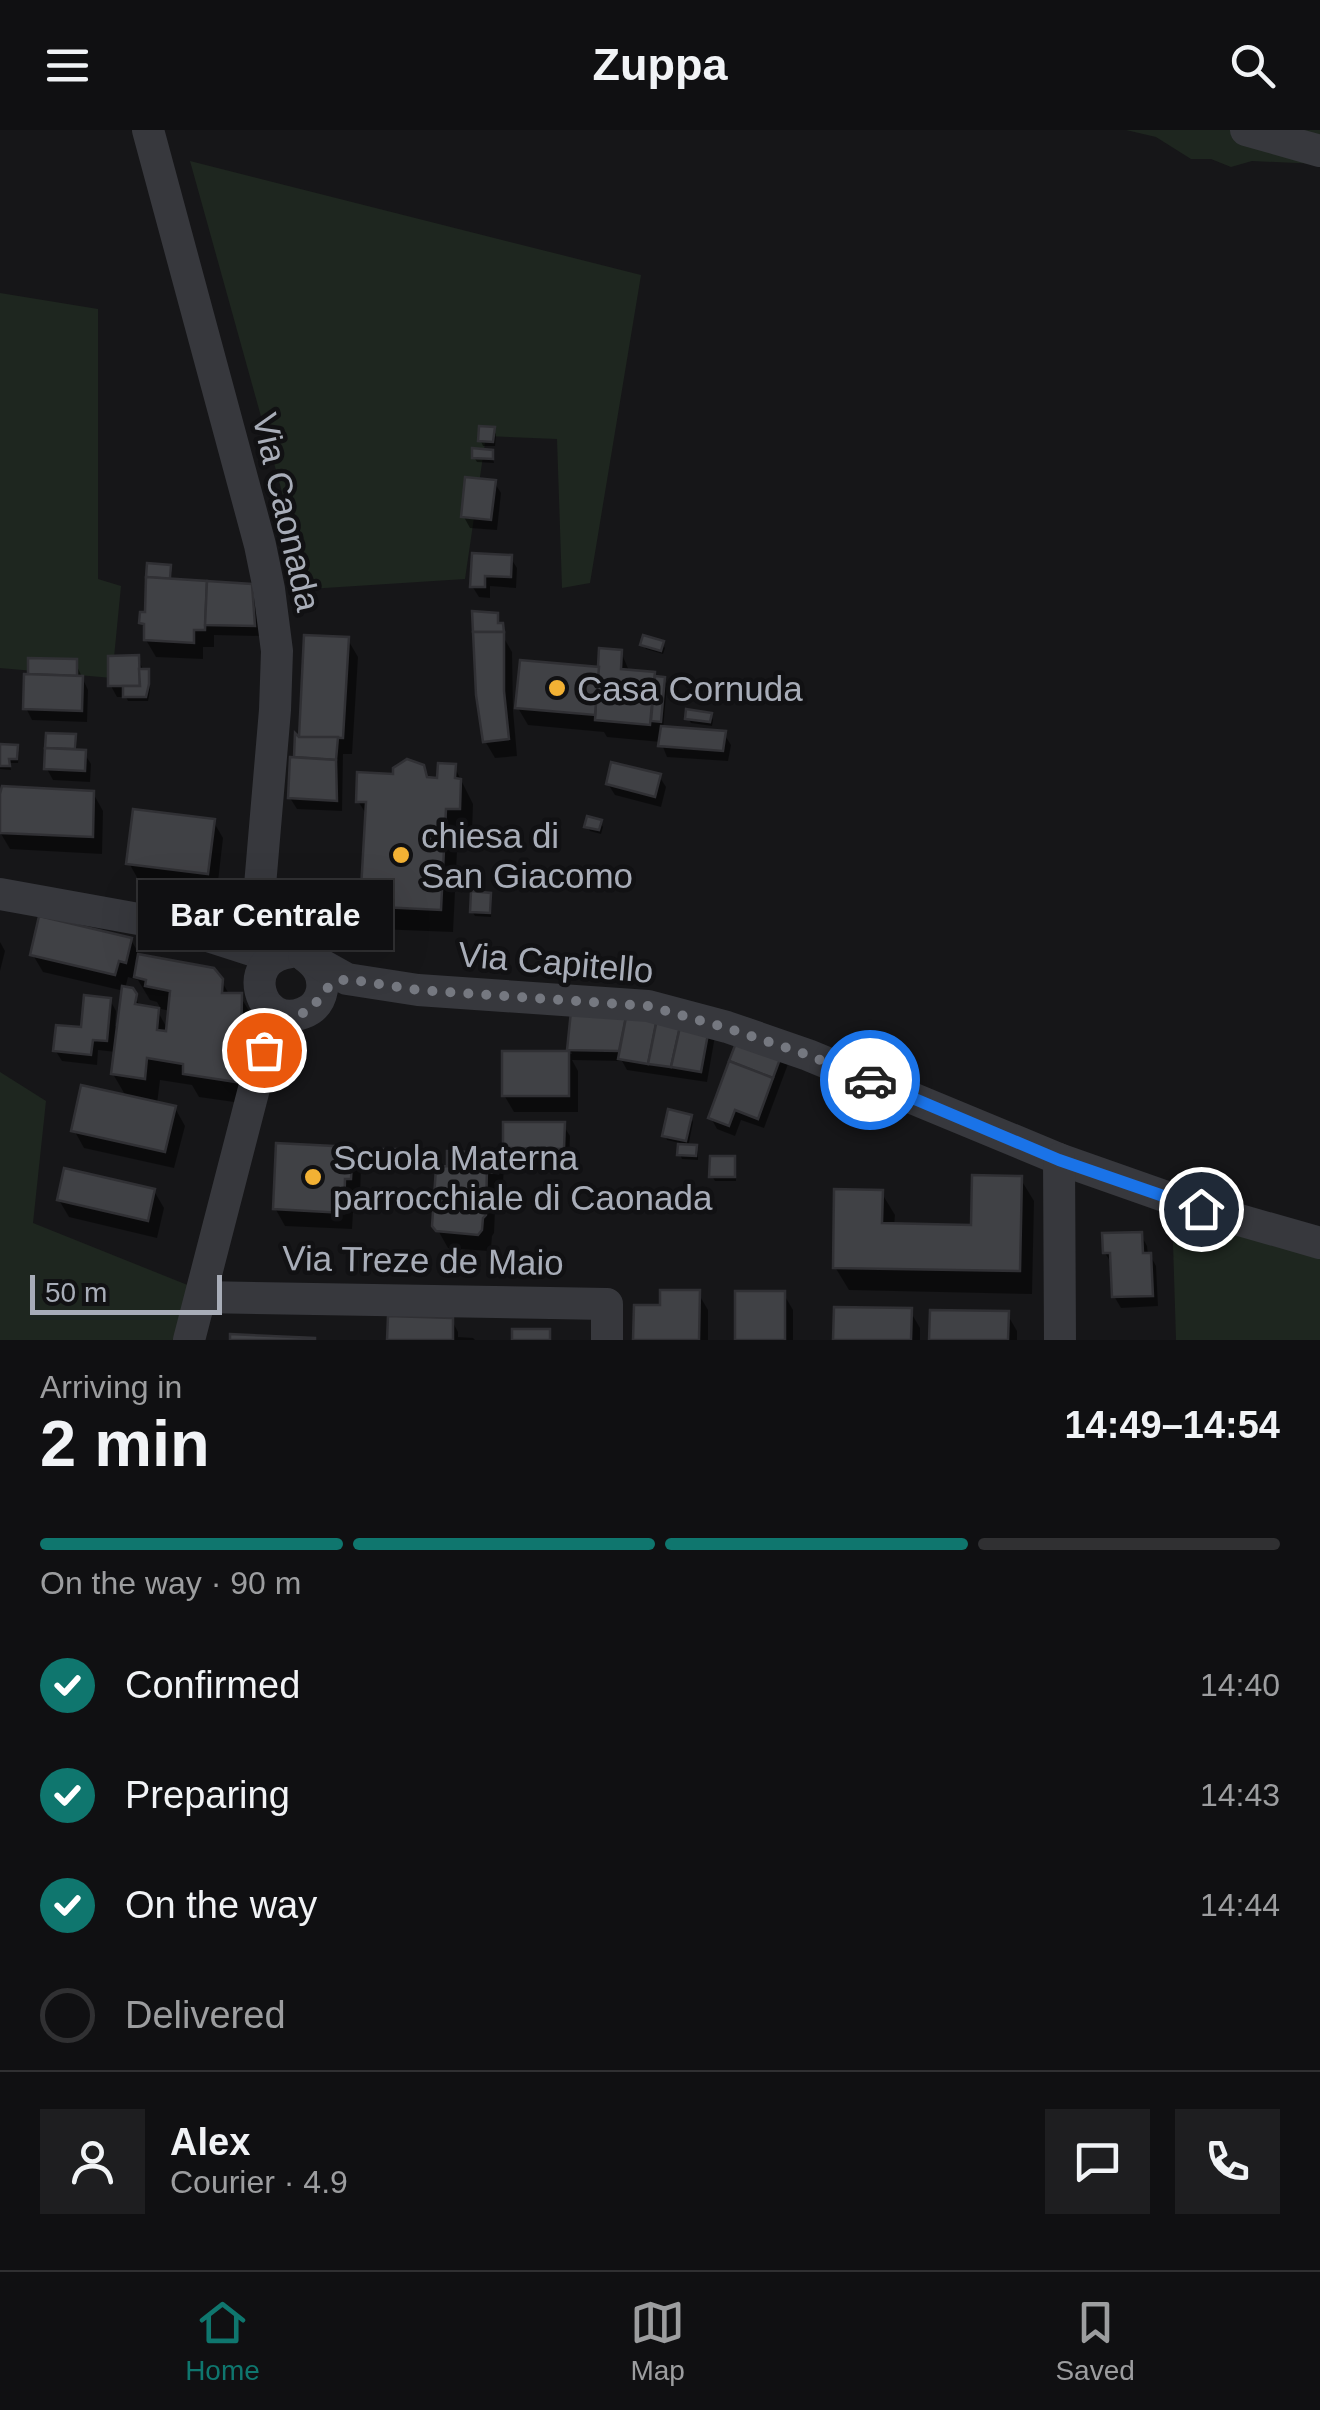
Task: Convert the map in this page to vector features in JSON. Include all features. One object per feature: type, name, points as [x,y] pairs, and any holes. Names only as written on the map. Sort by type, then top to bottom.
[{"type":"street","name":"Via Caonada","points":[[148,130],[260,545],[278,651],[258,909],[286,955],[317,966],[323,981],[299,999],[264,1050],[189,1340]]},
{"type":"street","points":[[1246,130],[1320,151]]},
{"type":"street","points":[[0,894],[177,926],[238,946],[286,955]]},
{"type":"street","points":[[238,946],[254,969],[299,999]]},
{"type":"street","name":"Via Caonada","points":[[286,955],[263,967],[259,980],[299,999]]},
{"type":"street","name":"Via Capitello","points":[[299,999],[418,990],[648,1006],[808,1055],[1059,1160],[1201,1209],[1320,1243]]},
{"type":"street","points":[[1059,1160],[1060,1340]]},
{"type":"street","name":"Via Treze de Maio","points":[[201,1297],[607,1304],[607,1340]]},
{"type":"shaded area","points":[[1126,130],[1320,130],[1320,164],[1252,161],[1231,167],[1211,159],[1191,159],[1156,137]]},
{"type":"shaded area","points":[[190,161],[641,275],[590,583],[562,588],[557,439],[486,436],[465,579],[309,589]]},
{"type":"shaded area","points":[[0,293],[98,309],[98,579],[121,586],[112,678],[0,668]]},
{"type":"shaded area","points":[[0,1072],[46,1101],[33,1223],[195,1288],[180,1340],[0,1340]]},
{"type":"shaded area","points":[[1172,1212],[1320,1258],[1320,1340],[1176,1340]]},
{"type":"building","points":[[479,426],[495,427],[493,442],[478,441]]},
{"type":"building","points":[[472,448],[493,450],[493,459],[472,458]]},
{"type":"building","points":[[465,477],[496,480],[491,520],[461,517]]},
{"type":"building","points":[[472,553],[512,555],[511,577],[485,576],[485,587],[470,587]]},
{"type":"building","points":[[147,563],[171,565],[170,579],[146,577]]},
{"type":"building","points":[[146,577],[207,581],[205,630],[194,630],[194,643],[144,640],[144,624],[139,623],[140,612],[145,612]]},
{"type":"building","points":[[207,581],[252,584],[255,626],[205,625]]},
{"type":"building","points":[[472,611],[498,613],[498,623],[503,623],[504,632],[473,632]]},
{"type":"building","points":[[473,632],[504,632],[509,739],[483,742]]},
{"type":"building","points":[[304,635],[349,637],[343,738],[299,737]]},
{"type":"building","points":[[643,635],[664,641],[661,651],[640,645]]},
{"type":"building","points":[[599,648],[622,650],[621,669],[655,672],[650,725],[595,720]]},
{"type":"building","points":[[139,655],[140,686],[108,686],[108,656]]},
{"type":"building","points":[[28,658],[77,659],[77,676],[28,674]]},
{"type":"building","name":"Casa Cornuda","points":[[520,660],[599,667],[595,715],[515,708]]},
{"type":"building","points":[[139,669],[149,669],[146,697],[123,697],[123,686],[140,686]]},
{"type":"building","points":[[24,674],[83,676],[82,711],[23,709]]},
{"type":"building","points":[[655,676],[665,677],[661,722],[651,721]]},
{"type":"building","points":[[686,709],[712,713],[710,722],[685,719]]},
{"type":"building","points":[[661,726],[726,731],[723,751],[658,746]]},
{"type":"building","points":[[46,733],[76,734],[75,749],[45,748]]},
{"type":"building","points":[[295,733],[299,737],[338,737],[336,760],[294,757]]},
{"type":"building","points":[[0,744],[18,745],[17,759],[9,759],[10,766],[0,766]]},
{"type":"building","points":[[45,748],[86,750],[85,771],[44,769]]},
{"type":"building","points":[[290,757],[336,760],[337,801],[288,798]]},
{"type":"building","points":[[407,759],[424,765],[427,777],[437,778],[438,763],[456,764],[455,778],[461,779],[460,809],[446,809],[441,910],[360,906],[366,802],[356,802],[357,772],[393,774],[393,768]]},
{"type":"building","points":[[611,762],[661,774],[655,797],[606,784]]},
{"type":"building","points":[[2,786],[94,791],[93,837],[0,833]]},
{"type":"building","points":[[133,809],[215,819],[208,874],[126,864]]},
{"type":"building","points":[[587,816],[602,820],[599,830],[584,827]]},
{"type":"building","points":[[471,891],[491,893],[490,913],[470,912]]},
{"type":"building","points":[[39,916],[132,938],[126,963],[119,961],[115,975],[30,955]]},
{"type":"building","points":[[138,954],[214,968],[223,979],[222,993],[242,993],[241,1053],[236,1082],[183,1074],[183,1064],[147,1058],[145,1079],[111,1074],[122,986],[133,988],[137,994],[135,1004],[159,1008],[157,1030],[166,1031],[170,991],[145,986],[146,980],[134,977]]},
{"type":"building","points":[[84,995],[111,998],[107,1041],[93,1040],[91,1055],[53,1051],[56,1025],[81,1027]]},
{"type":"building","points":[[571,1011],[627,1012],[619,1051],[567,1050]]},
{"type":"building","points":[[627,1012],[658,1014],[648,1064],[618,1059]]},
{"type":"building","points":[[658,1014],[682,1018],[671,1067],[648,1064]]},
{"type":"building","points":[[682,1018],[710,1023],[701,1072],[671,1067]]},
{"type":"building","points":[[739,1035],[783,1051],[773,1078],[729,1061]]},
{"type":"building","points":[[502,1051],[569,1051],[569,1096],[502,1096]]},
{"type":"building","points":[[729,1061],[773,1078],[758,1119],[735,1110],[729,1126],[708,1118]]},
{"type":"building","points":[[81,1085],[176,1106],[165,1152],[71,1131]]},
{"type":"building","points":[[668,1109],[692,1115],[686,1141],[662,1136]]},
{"type":"building","points":[[503,1122],[565,1122],[564,1149],[503,1148]]},
{"type":"building","name":"Scuola Materna parrocchiale di Caonada","points":[[276,1143],[353,1147],[351,1179],[345,1179],[344,1213],[273,1209]]},
{"type":"building","points":[[678,1144],[697,1145],[696,1156],[677,1155]]},
{"type":"building","points":[[378,1149],[398,1149],[398,1159],[378,1158]]},
{"type":"building","points":[[447,1151],[499,1153],[498,1173],[487,1172],[487,1167],[447,1166]]},
{"type":"building","points":[[710,1156],[735,1156],[735,1177],[709,1177]]},
{"type":"building","points":[[487,1167],[486,1215],[478,1235],[436,1231],[432,1226],[436,1168]]},
{"type":"building","points":[[64,1168],[155,1189],[148,1221],[57,1200]]},
{"type":"building","points":[[972,1175],[1022,1176],[1020,1271],[833,1268],[834,1189],[883,1190],[882,1223],[971,1225]]},
{"type":"building","points":[[1142,1232],[1143,1253],[1151,1253],[1153,1296],[1112,1297],[1110,1253],[1103,1253],[1102,1233]]},
{"type":"building","points":[[660,1290],[700,1290],[699,1340],[633,1340],[634,1305],[660,1305]]},
{"type":"building","points":[[735,1291],[785,1291],[785,1340],[735,1340]]},
{"type":"building","points":[[834,1307],[912,1308],[911,1340],[833,1340]]},
{"type":"building","points":[[930,1310],[1009,1311],[1008,1340],[929,1340]]},
{"type":"building","points":[[388,1316],[453,1318],[453,1340],[387,1340]]},
{"type":"building","points":[[512,1329],[550,1329],[550,1340],[512,1340]]},
{"type":"building","points":[[230,1334],[315,1338],[315,1340],[230,1340]]},
{"type":"way so far","points":[[264,1050],[297,1016],[311,1009],[330,985],[346,979],[418,990],[648,1006],[727,1028],[870,1080]]},
{"type":"place","name":"Casa Cornuda","points":[[557,688]]},
{"type":"place","name":"chiesa di San Giacomo","points":[[401,855]]},
{"type":"place","name":"Bar Centrale","points":[[264,1050]]},
{"type":"place","name":"Scuola Materna parrocchiale di Caonada","points":[[313,1177]]},
{"type":"route","points":[[870,1080],[1059,1160],[1201,1209]]}]
